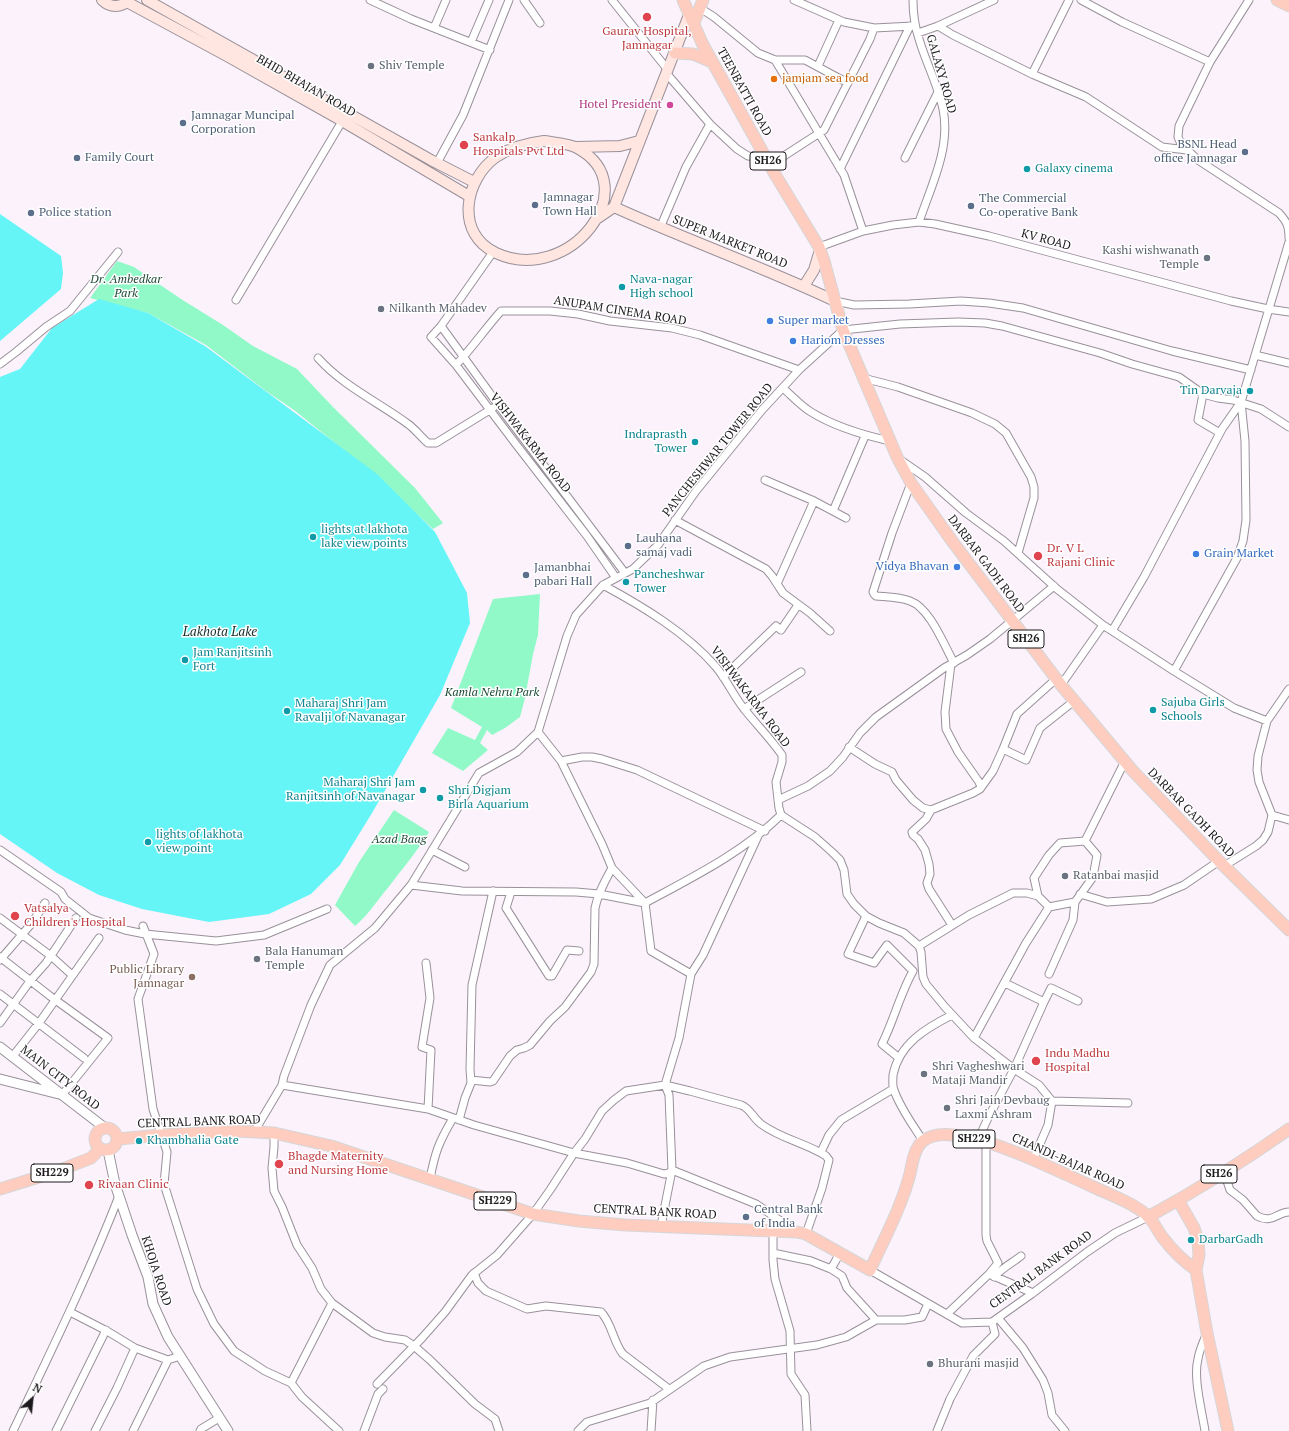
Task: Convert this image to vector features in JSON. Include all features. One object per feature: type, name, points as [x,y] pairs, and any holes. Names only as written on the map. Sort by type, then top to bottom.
[{"type":"main road","points":[[102,0],[109,5],[115,6],[121,5],[128,1]]},
{"type":"main road","name":"BHID BHAJAN ROAD","points":[[147,0],[345,117],[469,196]]},
{"type":"main road","name":"SH26","points":[[683,0],[691,20]]},
{"type":"main road","points":[[1277,0],[1289,6]]},
{"type":"main road","name":"BHID BHAJAN ROAD","points":[[128,1],[227,56],[474,182]]},
{"type":"main road","points":[[639,141],[620,146],[576,147],[544,141],[511,148],[482,170],[474,182],[469,196],[468,206],[472,229],[479,240],[494,252],[506,257],[524,260],[547,258],[562,252],[575,243],[584,235],[598,218],[614,207],[675,53],[691,20],[702,4]]},
{"type":"main road","name":"TEENBATTI ROAD","points":[[691,20],[712,62],[819,249],[835,301]]},
{"type":"main road","points":[[675,53],[693,54],[712,62]]},
{"type":"main road","points":[[576,147],[591,157],[600,173],[605,187],[598,218]]},
{"type":"main road","name":"SUPER MARKET ROAD","points":[[614,207],[660,228],[804,286],[835,301]]},
{"type":"main road","points":[[804,286],[814,270],[819,249]]},
{"type":"main road","name":"DARBAR GADH ROAD","points":[[835,301],[843,330],[897,457],[911,483],[952,541],[1058,682],[1125,761],[1221,863],[1289,930]]},
{"type":"main road","points":[[105,1128],[115,1132],[118,1139],[116,1146],[103,1149],[95,1142],[98,1131],[105,1128]]},
{"type":"main road","name":"SH26","points":[[1148,1217],[1224,1172],[1289,1129]]},
{"type":"main road","name":"CENTRAL BANK ROAD","points":[[118,1139],[161,1134],[274,1133],[331,1146],[533,1214],[579,1221],[625,1225],[773,1230],[802,1233],[870,1270]]},
{"type":"main road","name":"CHANDI-BAJAR ROAD","points":[[923,1142],[932,1137],[952,1134],[982,1141],[1033,1160],[1121,1200],[1148,1217]]},
{"type":"main road","points":[[870,1270],[906,1188],[913,1159],[918,1147],[923,1142]]},
{"type":"main road","name":"SH229","points":[[0,1189],[55,1172],[84,1161],[91,1158],[103,1149]]},
{"type":"main road","points":[[1178,1200],[1194,1228],[1198,1241],[1199,1255],[1196,1270],[1207,1333],[1228,1431]]},
{"type":"main road","points":[[1148,1217],[1181,1260],[1196,1270]]},
{"type":"street","points":[[370,0],[386,8],[490,50]]},
{"type":"street","points":[[383,0],[386,8]]},
{"type":"street","points":[[434,28],[446,0]]},
{"type":"street","points":[[471,42],[489,0]]},
{"type":"street","points":[[437,163],[463,115],[509,0]]},
{"type":"street","points":[[524,0],[540,23]]},
{"type":"street","points":[[612,0],[667,72],[710,124],[737,149],[748,156],[768,161],[824,130],[870,39],[874,28]]},
{"type":"street","points":[[794,0],[839,20],[874,28],[915,29],[938,26],[994,0]]},
{"type":"street","name":"GALAXY ROAD","points":[[913,0],[915,29],[943,110],[945,139],[942,154],[919,222]]},
{"type":"street","points":[[1032,74],[1069,0]]},
{"type":"street","points":[[1081,0],[1122,22],[1210,62]]},
{"type":"street","points":[[1249,0],[1210,62],[1179,126],[1178,137],[1181,144],[1198,160],[1279,213],[1286,221],[1289,230],[1289,238]]},
{"type":"street","points":[[702,4],[714,17],[758,53],[775,60],[805,60],[848,83]]},
{"type":"street","points":[[818,66],[839,20]]},
{"type":"street","points":[[938,26],[1032,74],[1086,97],[1162,148],[1187,150]]},
{"type":"street","points":[[840,169],[915,29]]},
{"type":"street","points":[[775,60],[844,176],[863,231]]},
{"type":"street","points":[[905,158],[938,92]]},
{"type":"street","points":[[236,300],[345,117]]},
{"type":"street","points":[[660,228],[686,166],[710,124]]},
{"type":"street","name":"KV ROAD","points":[[819,249],[863,231],[919,222],[935,224],[989,236],[1231,301],[1289,312]]},
{"type":"street","points":[[1112,631],[1150,564],[1220,432],[1241,402],[1289,242]]},
{"type":"street","points":[[0,364],[46,327],[70,311],[118,252]]},
{"type":"street","name":"VISHWAKARMA ROAD","points":[[494,252],[441,326],[431,337],[456,365],[587,536],[616,578]]},
{"type":"street","points":[[835,301],[854,305],[961,301],[1023,308],[1172,351],[1251,370]]},
{"type":"street","name":"ANUPAM CINEMA ROAD","points":[[456,365],[501,311],[550,311],[578,314],[610,321],[672,328],[700,335],[799,370]]},
{"type":"street","points":[[843,330],[900,324],[958,322],[985,323],[1002,326],[1100,353],[1132,364],[1179,376],[1203,394],[1241,402],[1261,409],[1289,427]]},
{"type":"street","name":"VISHWAKARMA ROAD","points":[[441,326],[498,405],[625,573]]},
{"type":"street","name":"PANCHESHWAR TOWER ROAD","points":[[254,1132],[282,1085],[311,1005],[330,965],[375,928],[411,885],[479,773],[517,752],[538,732],[567,636],[576,615],[603,585],[633,569],[658,545],[696,491],[762,410],[799,370],[843,330]]},
{"type":"street","points":[[1255,355],[1289,363]]},
{"type":"street","points":[[318,358],[329,370],[409,425],[428,443],[436,442],[498,405]]},
{"type":"street","points":[[863,378],[898,387],[972,413],[995,424],[1006,432],[1031,478],[1034,487],[1034,498],[1018,553]]},
{"type":"street","points":[[783,388],[810,412],[839,426],[865,436],[890,441]]},
{"type":"street","points":[[1203,394],[1198,420],[1220,432]]},
{"type":"street","points":[[1174,671],[1237,558],[1243,541],[1246,520],[1247,494],[1245,442],[1241,402]]},
{"type":"street","points":[[833,511],[865,436]]},
{"type":"street","points":[[897,457],[925,477],[966,513],[1018,553],[1054,586],[1103,625],[1234,708],[1267,721]]},
{"type":"street","points":[[765,480],[814,501],[846,518]]},
{"type":"street","points":[[911,483],[892,533],[873,593],[876,596],[909,600],[920,607],[930,620],[952,664],[944,716],[946,729],[958,752],[981,787]]},
{"type":"street","points":[[777,584],[814,501]]},
{"type":"street","points":[[675,520],[766,569],[783,594],[830,631]]},
{"type":"street","name":"VISHWAKARMA ROAD","points":[[603,585],[680,633],[700,649],[717,668],[744,709],[782,755],[782,762],[776,782],[781,815]]},
{"type":"street","points":[[778,800],[808,786],[830,771],[843,757],[860,733],[876,717],[990,639],[1054,586]]},
{"type":"street","points":[[723,678],[776,626],[780,630],[798,605]]},
{"type":"street","points":[[849,747],[875,764],[892,772],[913,800],[923,808],[931,810],[973,793],[980,789],[993,771],[1017,714],[1058,682],[1103,625]]},
{"type":"street","points":[[744,709],[801,672]]},
{"type":"street","points":[[1080,894],[1107,902],[1151,899],[1184,885],[1221,863],[1256,846],[1263,840],[1268,832],[1272,815],[1259,782],[1257,770],[1258,756],[1267,721],[1289,689]]},
{"type":"street","points":[[1003,749],[1026,760],[1040,728],[1074,701]]},
{"type":"street","points":[[538,732],[561,761],[602,844],[612,868],[645,903],[651,951],[692,974]]},
{"type":"street","points":[[561,761],[582,757],[592,757],[637,770],[764,831]]},
{"type":"street","points":[[1084,840],[1125,761]]},
{"type":"street","points":[[931,810],[926,819],[912,832],[925,850],[929,864],[930,874],[927,883],[929,889],[952,925]]},
{"type":"street","points":[[411,885],[462,891],[576,892],[599,894],[645,903],[723,860],[758,836],[781,815],[815,837],[840,860],[844,870],[847,894],[854,904],[866,916],[904,933],[919,946],[923,976],[926,984],[952,1015],[974,1038],[1014,1069],[1039,1085],[1052,1101],[1048,1125],[1033,1160]]},
{"type":"street","points":[[1272,815],[1289,820]]},
{"type":"street","points":[[661,1226],[672,1170],[670,1095],[665,1085],[679,1038],[692,974],[703,955],[758,836]]},
{"type":"street","points":[[1049,974],[1073,920],[1075,902],[1093,877],[1097,855],[1084,840]]},
{"type":"street","points":[[1048,907],[1038,896],[1034,878],[1049,855],[1060,843],[1084,840]]},
{"type":"street","points":[[432,850],[465,867]]},
{"type":"street","points":[[0,860],[3,852],[61,892],[65,899],[89,918],[124,930],[146,934],[216,942],[264,935],[327,909]]},
{"type":"street","points":[[471,1080],[490,1082],[493,1080],[510,1056],[517,1050],[528,1047],[550,1021],[565,1007],[591,972],[594,964],[595,908],[599,894],[612,868]]},
{"type":"street","points":[[430,1179],[435,1152],[439,1142],[456,1119],[471,1080],[472,985],[493,891]]},
{"type":"street","points":[[511,892],[506,908],[549,976],[552,976],[567,950],[579,951]]},
{"type":"street","points":[[919,946],[969,914],[1013,893],[1027,893],[1038,896]]},
{"type":"street","points":[[974,1038],[1026,943],[1048,907],[1075,902]]},
{"type":"street","points":[[0,1079],[62,1095],[108,1038],[0,958],[32,922],[45,903]]},
{"type":"street","points":[[866,916],[848,954],[874,963],[887,945],[913,971],[906,983],[890,1029],[882,1044],[899,1058]]},
{"type":"street","points":[[0,918],[51,956],[72,975]]},
{"type":"street","points":[[0,1023],[30,981],[51,956],[76,918]]},
{"type":"street","points":[[143,926],[154,954],[138,999],[153,1109],[167,1152],[164,1184],[197,1289],[214,1324],[234,1351],[265,1371],[291,1383],[302,1397],[339,1431]]},
{"type":"street","points":[[13,1056],[39,1023],[99,938]]},
{"type":"street","points":[[426,963],[430,998],[422,1047],[431,1050],[428,1108]]},
{"type":"street","points":[[1004,983],[1044,1002]]},
{"type":"street","points":[[991,1275],[998,1263],[986,1235],[982,1141],[988,1118],[1014,1069],[1051,988],[1078,1001]]},
{"type":"street","points":[[0,994],[84,1058]]},
{"type":"street","points":[[923,1142],[905,1113],[893,1089],[894,1069],[907,1045],[922,1032],[952,1015]]},
{"type":"street","name":"MAIN CITY ROAD","points":[[0,1047],[105,1128]]},
{"type":"street","points":[[282,1085],[428,1108],[456,1119],[574,1152],[627,1163],[664,1174],[669,1173],[672,1170]]},
{"type":"street","points":[[364,1431],[380,1386],[445,1312],[474,1274],[497,1255],[533,1214],[574,1152],[585,1139],[602,1110],[626,1091],[665,1085],[744,1106],[756,1120],[773,1132],[820,1152],[829,1160],[822,1188],[802,1233],[756,1204],[672,1170]]},
{"type":"street","points":[[820,1152],[829,1135],[841,1120],[893,1089]]},
{"type":"street","points":[[1052,1101],[1128,1103]]},
{"type":"street","points":[[274,1133],[272,1168],[274,1191],[282,1206],[298,1245],[312,1268],[321,1289],[332,1302],[373,1333],[385,1337],[405,1340],[414,1346],[475,1404],[495,1419],[499,1431]]},
{"type":"street","name":"KHOJA ROAD","points":[[103,1149],[148,1277],[153,1304],[168,1337],[228,1431]]},
{"type":"street","points":[[1224,1172],[1230,1190],[1243,1200],[1257,1216],[1272,1219],[1283,1213],[1289,1212]]},
{"type":"street","points":[[13,1431],[70,1312],[104,1235],[119,1196]]},
{"type":"street","name":"CENTRAL BANK ROAD","points":[[870,1270],[962,1323],[995,1320],[1115,1233],[1148,1217]]},
{"type":"street","points":[[773,1230],[775,1279],[790,1331],[791,1374],[805,1395],[807,1431]]},
{"type":"street","points":[[773,1253],[811,1262],[831,1269],[842,1276],[848,1288],[876,1320]]},
{"type":"street","points":[[831,1269],[840,1253]]},
{"type":"street","points":[[947,1314],[991,1275],[1008,1266],[1021,1256]]},
{"type":"street","points":[[474,1274],[478,1283],[486,1291],[527,1309],[546,1306],[601,1312],[619,1349],[623,1354],[669,1389]]},
{"type":"street","points":[[991,1275],[1033,1293]]},
{"type":"street","points":[[291,1383],[332,1302]]},
{"type":"street","points":[[578,1431],[587,1422],[650,1403],[704,1366],[730,1357],[817,1345],[846,1337],[876,1320],[905,1320],[922,1317],[928,1304]]},
{"type":"street","points":[[70,1312],[106,1330],[135,1348],[168,1360],[180,1356]]},
{"type":"street","points":[[937,1431],[950,1398],[973,1356],[995,1334],[995,1320]]},
{"type":"street","points":[[995,1320],[1022,1348],[1043,1380],[1048,1393],[1051,1412],[1065,1431]]},
{"type":"street","points":[[56,1431],[106,1330]]},
{"type":"street","points":[[1205,1431],[1197,1382],[1197,1365],[1207,1333]]},
{"type":"street","points":[[95,1431],[135,1348]]},
{"type":"street","points":[[133,1431],[168,1360]]},
{"type":"street","points":[[651,1431],[653,1400]]},
{"type":"street","points":[[200,1431],[201,1428],[219,1418]]},
{"type":"green space","name":"Dr. Ambedkar Park","points":[[117,261],[134,267],[253,346],[297,369],[415,488],[443,523],[433,529],[370,471],[294,410],[266,391],[206,345],[148,313],[90,298]]},
{"type":"green space","name":"Kamla Nehru Park","points":[[540,594],[538,635],[520,717],[492,735],[487,730],[480,743],[488,750],[463,771],[432,753],[448,728],[475,740],[482,727],[451,708],[493,599]]},
{"type":"green space","name":"Azad Baag","points":[[394,810],[429,832],[387,889],[368,913],[355,926],[335,905],[359,862]]},
{"type":"water","points":[[0,214],[61,256],[63,273],[61,289],[0,341]]},
{"type":"water","name":"Lakhota Lake","points":[[99,299],[148,313],[205,346],[377,474],[435,532],[467,593],[470,623],[440,695],[372,813],[340,865],[311,894],[269,914],[209,922],[142,909],[99,895],[57,873],[0,834],[0,377],[20,369],[52,328]]},
{"type":"place","name":"Gaurav Hospital, Jamnagar","points":[[647,17]]},
{"type":"place","name":"Shiv Temple","points":[[371,66]]},
{"type":"place","name":"jamjam sea food","points":[[774,79]]},
{"type":"place","name":"Hotel President","points":[[670,105]]},
{"type":"place","name":"Jamnagar Muncipal Corporation","points":[[183,123]]},
{"type":"place","name":"Sankalp Hospitals Pvt Ltd","points":[[464,145]]},
{"type":"place","name":"BSNL Head office Jamnagar","points":[[1245,152]]},
{"type":"place","name":"Family Court","points":[[77,158]]},
{"type":"place","name":"Galaxy cinema","points":[[1027,169]]},
{"type":"place","name":"Jamnagar Town Hall","points":[[535,205]]},
{"type":"place","name":"The Commercial Co-operative Bank","points":[[971,206]]},
{"type":"place","name":"Police station","points":[[31,213]]},
{"type":"place","name":"Kashi wishwanath Temple","points":[[1207,258]]},
{"type":"place","name":"Nava-nagar High school","points":[[622,287]]},
{"type":"place","name":"Nilkanth Mahadev","points":[[381,309]]},
{"type":"place","name":"Super market","points":[[770,321]]},
{"type":"place","name":"Hariom Dresses","points":[[793,341]]},
{"type":"place","name":"Tin Darvaja","points":[[1250,391]]},
{"type":"place","name":"Indraprasth Tower","points":[[695,442]]},
{"type":"place","name":"lights at lakhota lake view points","points":[[313,537]]},
{"type":"place","name":"Lauhana samaj vadi","points":[[628,546]]},
{"type":"place","name":"Grain Market","points":[[1196,554]]},
{"type":"place","name":"Dr. V L Rajani Clinic","points":[[1038,556]]},
{"type":"place","name":"Vidya Bhavan","points":[[957,567]]},
{"type":"place","name":"Jamanbhai pabari Hall","points":[[526,575]]},
{"type":"place","name":"Pancheshwar Tower","points":[[626,582]]},
{"type":"place","name":"Jam Ranjitsinh Fort","points":[[185,660]]},
{"type":"place","name":"Sajuba Girls Schools","points":[[1153,710]]},
{"type":"place","name":"Maharaj Shri Jam Ravalji of Navanagar","points":[[287,711]]},
{"type":"place","name":"Maharaj Shri Jam Ranjitsinh of Navanagar","points":[[423,790]]},
{"type":"place","name":"Shri Digjam Birla Aquarium","points":[[440,798]]},
{"type":"place","name":"lights of lakhota view point","points":[[148,842]]},
{"type":"place","name":"Ratanbai masjid","points":[[1065,876]]},
{"type":"place","name":"Vatsalya Children's Hospital","points":[[15,916]]},
{"type":"place","name":"Bala Hanuman Temple","points":[[257,959]]},
{"type":"place","name":"Public Library Jamnagar","points":[[192,977]]},
{"type":"place","name":"Indu Madhu Hospital","points":[[1036,1061]]},
{"type":"place","name":"Shri Vagheshwari Mataji Mandir","points":[[924,1074]]},
{"type":"place","name":"Shri Jain Devbaug Laxmi Ashram","points":[[947,1108]]},
{"type":"place","name":"Khambhalia Gate","points":[[139,1141]]},
{"type":"place","name":"Bhagde Maternity and Nursing Home","points":[[279,1164]]},
{"type":"place","name":"Rivaan Clinic","points":[[89,1185]]},
{"type":"place","name":"Central Bank of India","points":[[746,1217]]},
{"type":"place","name":"DarbarGadh","points":[[1191,1240]]},
{"type":"place","name":"Bhurani masjid","points":[[930,1364]]}]
